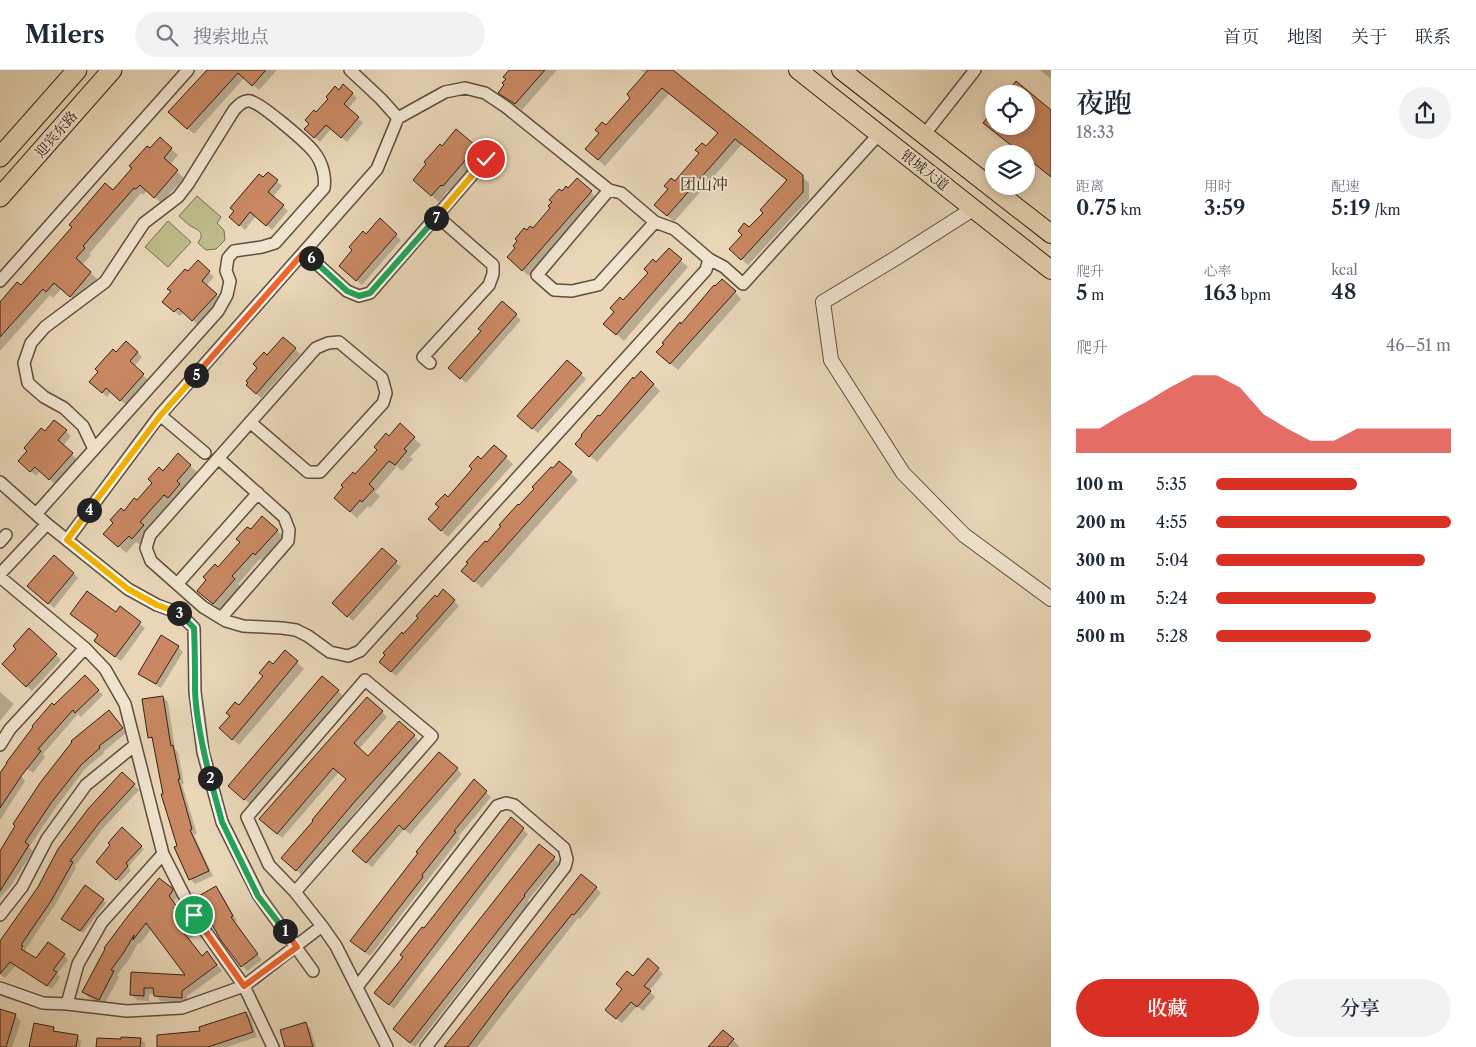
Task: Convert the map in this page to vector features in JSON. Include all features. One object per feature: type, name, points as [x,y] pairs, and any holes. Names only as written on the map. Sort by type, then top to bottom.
[{"type":"highway","name":"迎宾东路","points":[[0,158],[77,70]]},
{"type":"highway","name":"迎宾东路","points":[[0,197],[112,70]]},
{"type":"main road","name":"银城大道","points":[[798,70],[1051,270]]},
{"type":"main road","name":"银城大道","points":[[841,70],[1051,234]]},
{"type":"street","points":[[0,281],[188,70]]},
{"type":"street","points":[[350,70],[398,118]]},
{"type":"street","points":[[924,135],[975,70]]},
{"type":"street","points":[[67,540],[160,416],[377,169],[398,118],[445,92],[466,88],[485,93],[506,107],[608,190],[621,193],[655,222],[674,229],[709,259],[724,267],[743,284],[879,134]]},
{"type":"street","points":[[36,514],[218,311],[227,295],[230,281],[226,271],[228,258],[234,251],[275,243],[324,188],[325,178],[314,152],[262,106],[251,101],[242,102],[234,110],[188,184],[178,197],[144,223],[105,282],[45,327],[31,343],[24,363],[28,382],[44,397],[64,408],[83,426],[94,449]]},
{"type":"street","points":[[304,252],[347,291],[359,296],[370,293],[486,159]]},
{"type":"street","points":[[608,190],[536,275],[554,290],[572,291],[598,284],[655,222]]},
{"type":"street","points":[[973,209],[823,302],[831,360],[903,473],[964,535],[1051,599]]},
{"type":"street","points":[[430,363],[423,358],[489,285],[493,274],[493,265],[438,216]]},
{"type":"street","points":[[250,422],[308,472],[320,472],[383,403],[386,393],[382,378],[340,342],[328,343],[316,348],[250,422],[218,458],[150,535],[146,548],[151,560],[203,607],[220,618],[243,626],[296,630],[330,652],[348,656],[360,651],[706,270],[709,259]]},
{"type":"street","points":[[160,416],[205,453]]},
{"type":"street","points":[[218,458],[284,517],[289,530],[288,541],[220,618]]},
{"type":"street","points":[[0,482],[47,524],[128,589],[157,605],[179,613],[194,628],[196,652],[195,692],[203,752],[222,822],[258,896],[313,971]]},
{"type":"street","points":[[178,583],[258,494]]},
{"type":"street","points":[[47,524],[0,575],[85,648],[104,669],[125,704],[163,854],[194,915],[244,986],[273,1047]]},
{"type":"street","points":[[0,745],[10,729],[85,648]]},
{"type":"street","points":[[295,892],[432,736],[365,680],[247,817],[269,865],[295,892],[336,946],[387,1047]]},
{"type":"street","points":[[0,915],[22,887],[46,839],[86,785],[135,745]]},
{"type":"street","points":[[357,987],[498,806],[506,803],[514,805],[564,848],[567,859],[566,867],[426,1047]]},
{"type":"street","points":[[68,1004],[78,964],[102,922],[163,854]]},
{"type":"street","points":[[0,988],[43,1003],[126,1011],[182,1008],[244,986],[322,926]]},
{"type":"shaded area","points":[[197,196],[221,217],[217,223],[224,230],[225,240],[216,249],[206,250],[198,243],[201,236],[200,231],[189,225],[179,216]]},
{"type":"shaded area","points":[[168,221],[191,242],[168,267],[145,247]]},
{"type":"building","points":[[207,70],[266,70],[252,86],[238,73],[187,129],[168,112]]},
{"type":"building","points":[[509,70],[545,70],[515,104],[498,93],[506,79],[503,77]]},
{"type":"building","points":[[648,70],[673,70],[803,175],[803,192],[741,260],[729,249],[742,235],[738,231],[744,223],[749,227],[763,213],[760,210],[787,180],[735,139],[667,216],[654,205],[668,189],[664,186],[671,178],[675,181],[699,153],[695,150],[702,143],[706,146],[718,133],[662,88],[598,160],[585,149],[599,133],[595,130],[602,122],[606,125],[630,98],[627,94]]},
{"type":"building","points":[[1016,81],[1021,85],[1013,85]]},
{"type":"building","points":[[343,84],[353,93],[344,104],[359,117],[341,138],[326,125],[314,138],[304,129],[309,124],[305,120],[314,110],[316,112],[328,99],[326,97],[335,86],[339,90]]},
{"type":"building","points":[[1035,97],[1051,110],[1051,177],[1035,164],[1035,145],[1011,145],[998,135],[1035,135]]},
{"type":"building","points":[[456,129],[475,145],[466,156],[468,157],[443,186],[441,185],[431,196],[413,180],[426,164],[424,162],[440,144],[442,146]]},
{"type":"building","points":[[160,137],[172,148],[164,158],[178,170],[154,198],[140,185],[136,189],[134,188],[83,246],[85,248],[76,258],[91,272],[70,297],[54,283],[46,292],[43,289],[0,337],[0,302],[17,282],[21,285],[72,227],[69,225],[105,183],[113,190],[132,168],[129,166],[147,146],[150,148]]},
{"type":"building","points":[[268,172],[278,180],[268,192],[284,205],[266,226],[250,212],[239,226],[229,217],[234,211],[230,208],[259,174],[263,177]]},
{"type":"building","points":[[577,178],[592,191],[522,271],[507,257],[515,248],[513,246],[517,241],[515,239],[524,228],[527,230],[530,226],[533,228],[550,208],[548,206],[552,202],[549,200],[559,189],[562,191],[566,186],[568,188]]},
{"type":"building","points":[[380,218],[397,234],[356,281],[339,266],[352,250],[349,247],[363,231],[366,234]]},
{"type":"building","points":[[669,248],[682,259],[616,335],[603,324],[614,312],[610,308],[620,297],[623,300],[648,273],[644,269],[653,259],[656,262]]},
{"type":"building","points":[[198,260],[210,271],[202,281],[217,294],[192,321],[178,308],[174,312],[162,302],[171,291],[167,289],[185,269],[188,271]]},
{"type":"building","points":[[722,279],[736,291],[670,364],[656,352],[680,322],[681,324],[714,285]]},
{"type":"building","points":[[502,301],[517,314],[460,379],[448,368],[481,331],[478,329]]},
{"type":"building","points":[[283,337],[296,348],[256,394],[246,385],[248,383],[246,381],[257,368],[253,364],[264,352],[267,355]]},
{"type":"building","points":[[126,341],[138,352],[130,361],[144,374],[120,401],[106,388],[102,393],[89,382],[98,372],[95,369],[113,349],[116,352]]},
{"type":"building","points":[[567,360],[582,373],[532,429],[517,416]]},
{"type":"building","points":[[641,371],[654,384],[589,457],[575,444],[598,415],[600,416],[633,377],[634,379]]},
{"type":"building","points":[[54,420],[67,430],[58,440],[73,453],[49,480],[35,467],[30,472],[18,461],[27,451],[24,448],[41,428],[45,431]]},
{"type":"building","points":[[400,423],[415,437],[404,449],[407,451],[395,465],[389,461],[369,484],[374,489],[362,502],[360,500],[350,512],[334,498],[343,487],[341,485],[353,472],[355,474],[377,450],[374,447],[386,433],[389,436]]},
{"type":"building","points":[[494,445],[507,456],[441,531],[428,519],[439,507],[435,504],[445,494],[448,497],[472,469],[469,466],[478,456],[481,459]]},
{"type":"building","points":[[178,453],[191,465],[177,481],[180,484],[168,498],[164,495],[140,522],[144,525],[132,539],[129,536],[118,547],[103,534],[113,523],[110,520],[121,508],[124,511],[134,498],[137,500],[152,483],[148,479],[159,467],[163,471]]},
{"type":"building","points":[[559,461],[572,472],[474,582],[461,571],[468,563],[466,562],[485,541],[487,542],[501,526],[499,525],[534,489],[532,487]]},
{"type":"building","points":[[262,516],[278,530],[232,576],[235,579],[213,604],[197,591],[206,580],[203,577],[215,564],[218,567],[240,542],[236,539],[247,527],[251,529]]},
{"type":"building","points":[[382,548],[397,561],[347,617],[332,603]]},
{"type":"building","points":[[54,555],[74,573],[48,604],[27,586]]},
{"type":"building","points":[[443,589],[455,600],[391,672],[379,662],[385,655],[383,653],[418,618],[416,616],[435,595],[437,597]]},
{"type":"building","points":[[87,591],[116,612],[120,606],[141,622],[115,657],[94,641],[98,635],[70,614]]},
{"type":"building","points":[[29,628],[57,654],[26,687],[2,664],[16,649],[13,646]]},
{"type":"building","points":[[161,635],[179,646],[156,684],[138,674]]},
{"type":"building","points":[[285,650],[298,661],[232,740],[219,728],[230,716],[226,713],[235,702],[239,705],[263,676],[259,673],[269,661],[273,664]]},
{"type":"building","points":[[85,675],[99,690],[75,713],[73,710],[38,749],[41,751],[0,808],[0,773],[6,763],[32,726],[52,703],[54,705]]},
{"type":"building","points":[[322,676],[339,690],[244,800],[228,786]]},
{"type":"building","points":[[163,696],[171,746],[173,745],[180,779],[178,779],[192,829],[190,830],[209,871],[189,880],[174,847],[177,846],[161,794],[163,794],[152,737],[148,738],[142,699]]},
{"type":"building","points":[[367,697],[383,711],[354,743],[368,756],[399,721],[415,735],[357,799],[296,871],[281,858],[346,779],[333,768],[277,834],[259,819]]},
{"type":"building","points":[[109,710],[123,728],[99,746],[100,748],[81,765],[51,803],[25,842],[29,845],[0,891],[0,851],[15,826],[13,824],[71,741]]},
{"type":"building","points":[[439,752],[458,768],[404,830],[399,825],[366,863],[352,851]]},
{"type":"building","points":[[122,772],[135,784],[99,823],[70,861],[73,862],[51,901],[21,945],[23,946],[21,949],[36,958],[48,942],[65,954],[53,970],[57,972],[47,986],[10,962],[0,974],[0,941],[38,887],[58,849],[88,809]]},
{"type":"building","points":[[474,779],[487,791],[454,831],[456,832],[422,875],[423,877],[365,952],[350,941],[418,853],[416,852]]},
{"type":"building","points":[[511,817],[524,828],[389,1005],[374,993],[403,957],[400,955],[422,927],[424,928]]},
{"type":"building","points":[[122,827],[142,846],[126,863],[128,866],[116,880],[96,862],[110,845],[108,843]]},
{"type":"building","points":[[539,844],[555,857],[410,1043],[393,1029]]},
{"type":"building","points":[[581,874],[597,887],[574,915],[572,914],[509,992],[468,1047],[444,1047]]},
{"type":"building","points":[[159,878],[172,888],[173,890],[169,896],[192,927],[184,933],[202,956],[207,951],[217,965],[182,991],[182,998],[154,996],[153,988],[144,988],[144,996],[130,995],[131,972],[185,975],[146,923],[133,940],[134,935],[111,970],[114,971],[99,1000],[82,992],[104,948]]},
{"type":"building","points":[[85,885],[104,899],[80,931],[61,919]]},
{"type":"building","points":[[216,886],[233,916],[231,917],[258,954],[241,967],[220,939],[197,897]]},
{"type":"building","points":[[648,958],[659,968],[644,986],[651,991],[637,1007],[631,1002],[616,1019],[605,1010],[622,989],[616,984],[627,971],[633,976]]},
{"type":"building","points":[[0,1009],[16,1014],[6,1047],[0,1047]]},
{"type":"building","points":[[246,1012],[253,1032],[208,1047],[157,1047],[157,1035],[200,1031],[199,1027]]},
{"type":"building","points":[[306,1022],[313,1047],[285,1047],[280,1030]]},
{"type":"building","points":[[34,1023],[54,1027],[53,1031],[78,1035],[76,1047],[29,1047]]},
{"type":"building","points":[[723,1030],[734,1039],[727,1047],[708,1047]]},
{"type":"building","points":[[121,1037],[141,1038],[140,1047],[96,1047],[97,1038],[121,1039]]},
{"type":"district","name":"团山冲","points":[[704,184]]},
{"type":"route","points":[[194,915],[244,986],[297,947],[258,896],[222,822],[203,752],[195,692],[196,652],[194,628],[179,613],[157,605],[128,589],[67,540],[160,416],[304,252],[347,291],[359,296],[370,293],[486,159]]}]
